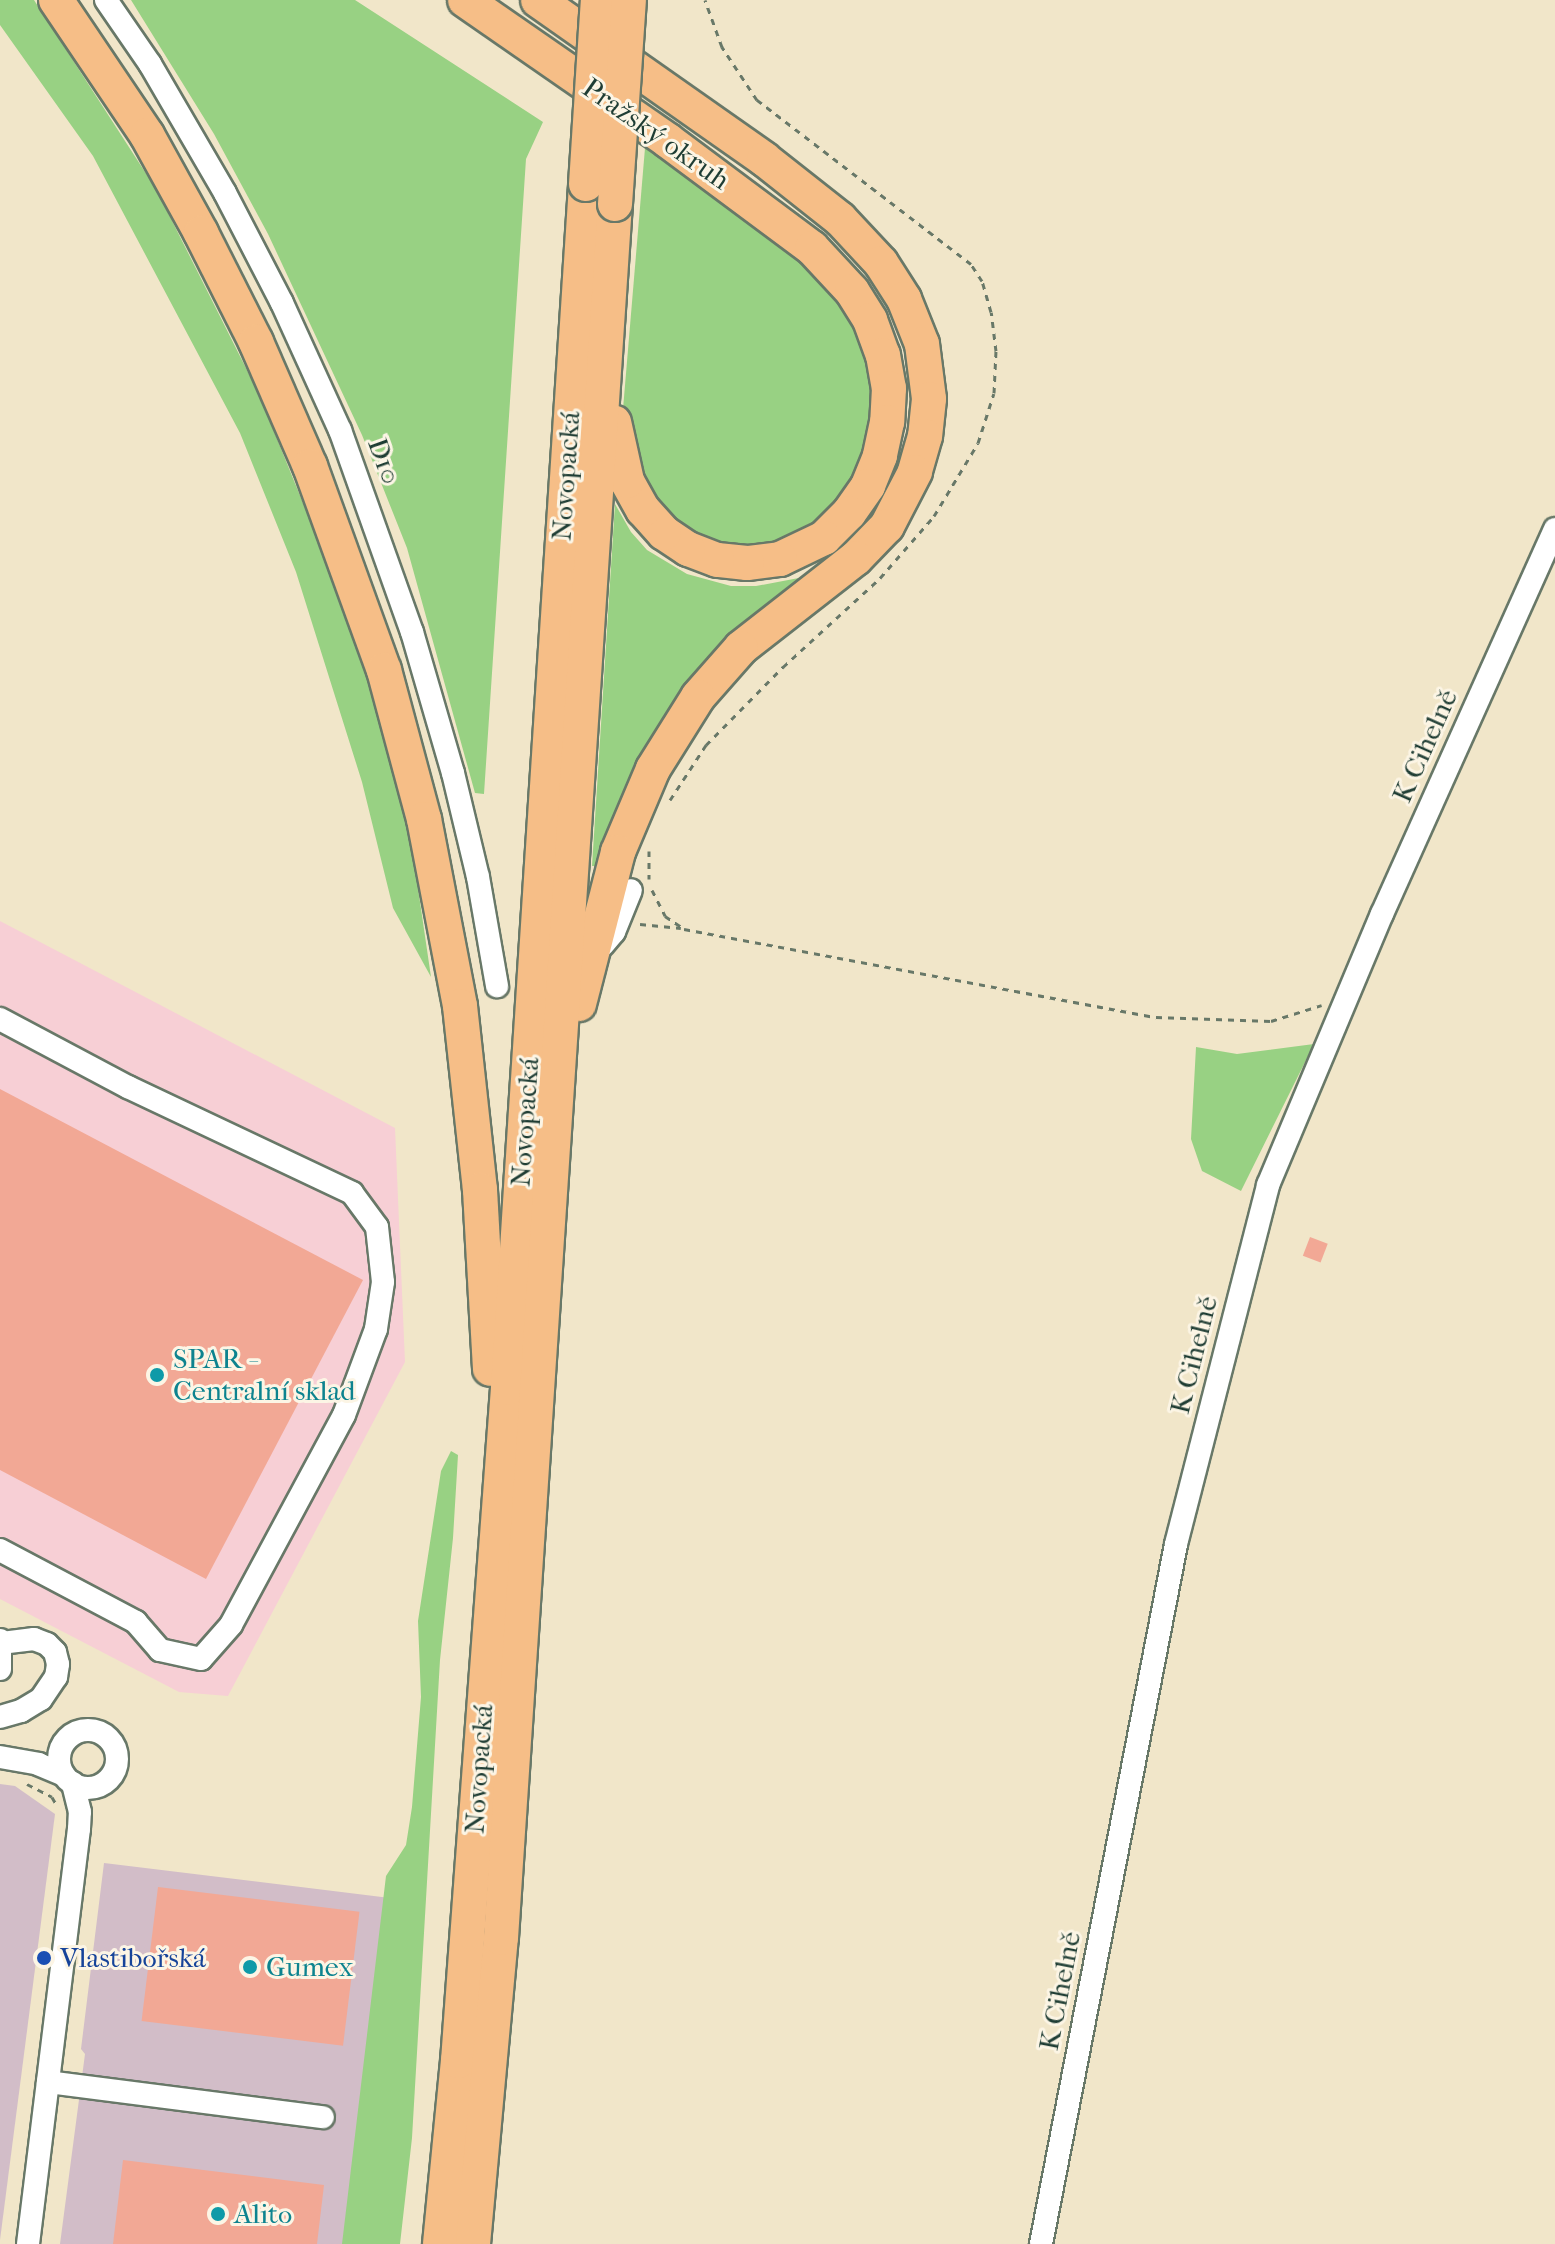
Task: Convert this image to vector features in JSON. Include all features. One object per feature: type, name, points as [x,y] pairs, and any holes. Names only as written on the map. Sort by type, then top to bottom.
[{"type":"highway","points":[[56,0],[147,135],[256,342],[310,466],[384,670],[424,819],[470,1079],[498,1506]]},
{"type":"highway","name":"Pražský okruh","points":[[465,0],[761,208],[840,276],[870,320],[883,355],[889,388],[885,441],[868,486],[843,520],[810,547],[780,559],[747,563],[717,560],[688,549],[653,522],[634,496],[622,468],[606,350]]},
{"type":"highway","name":"Pražský okruh","points":[[538,0],[764,159],[840,219],[894,282],[919,335],[926,366],[929,408],[915,472],[898,508],[872,543],[741,648],[678,727],[635,807],[611,875],[588,965],[555,1121]]},
{"type":"highway","name":"Novopacká","points":[[440,2244],[458,2061],[498,1506],[598,0]]},
{"type":"highway","name":"Novopacká","points":[[473,2244],[503,1923],[629,0]]},
{"type":"street","name":"D10","points":[[106,0],[150,64],[225,193],[282,303],[340,430],[412,632],[453,773],[478,877],[497,986]]},
{"type":"street","name":"K Cihelně","points":[[1041,2244],[1176,1544],[1268,1185],[1348,996],[1555,529]]},
{"type":"street","points":[[588,965],[614,932],[631,890]]},
{"type":"street","points":[[0,1019],[128,1087],[352,1193],[377,1227],[383,1282],[376,1329],[344,1415],[231,1625],[201,1659],[160,1650],[136,1622],[0,1550]]},
{"type":"street","points":[[0,1669],[1,1641],[34,1639],[47,1644],[55,1652],[58,1664],[56,1677],[41,1699],[21,1711],[0,1717]]},
{"type":"street","points":[[0,1757],[38,1764],[68,1779],[80,1812],[28,2244]]},
{"type":"street","points":[[48,2082],[323,2117]]},
{"type":"path","points":[[668,804],[706,745],[783,667],[880,578],[934,516],[978,443],[994,393],[996,351],[991,312],[982,281],[971,264],[757,100],[722,47],[705,0]]},
{"type":"path","points":[[651,842],[647,867],[653,894],[665,916],[684,929]]},
{"type":"path","points":[[638,924],[684,929],[1156,1017],[1271,1021],[1348,996]]},
{"type":"path","points":[[24,1782],[52,1797],[63,1814]]},
{"type":"shaded area","points":[[0,921],[395,1128],[405,1362],[228,1696],[179,1692],[0,1599]]},
{"type":"shaded area","points":[[0,1784],[15,1786],[55,1814],[0,2240]]},
{"type":"shaded area","points":[[104,1863],[390,1898],[345,2244],[60,2244],[85,2054],[81,2049]]},
{"type":"green space","points":[[0,0],[34,0],[156,189],[258,392],[363,651],[409,827],[431,977],[393,908],[362,782],[296,572],[240,433],[93,156],[0,25]]},
{"type":"green space","points":[[131,0],[355,0],[543,122],[526,159],[484,794],[475,793],[407,548],[362,435],[268,234],[214,134]]},
{"type":"green space","points":[[645,148],[826,276],[870,335],[875,445],[840,512],[757,553],[687,535],[650,504],[623,409]]},
{"type":"green space","points":[[615,504],[631,532],[647,550],[687,574],[731,586],[756,586],[804,577],[598,866],[592,866]]},
{"type":"green space","points":[[1314,1044],[1241,1191],[1202,1171],[1191,1139],[1196,1047],[1237,1054]]},
{"type":"green space","points":[[451,1451],[458,1455],[453,1538],[440,1660],[412,2138],[400,2244],[342,2244],[386,1876],[406,1845],[412,1807],[421,1697],[418,1621],[441,1471]]},
{"type":"building","name":"SPAR - Centralní sklad","points":[[0,1089],[363,1280],[206,1579],[0,1470]]},
{"type":"building","points":[[1310,1237],[1328,1244],[1321,1262],[1303,1256]]},
{"type":"building","name":"Gumex","points":[[158,1887],[359,1912],[343,2046],[142,2021]]},
{"type":"building","name":"Alito","points":[[123,2160],[324,2185],[317,2244],[113,2244]]},
{"type":"place","name":"SPAR - Centralní sklad","points":[[157,1375]]},
{"type":"place","name":"Vlastibořská","points":[[44,1958]]},
{"type":"place","name":"Gumex","points":[[250,1967]]},
{"type":"place","name":"Alito","points":[[218,2214]]}]
